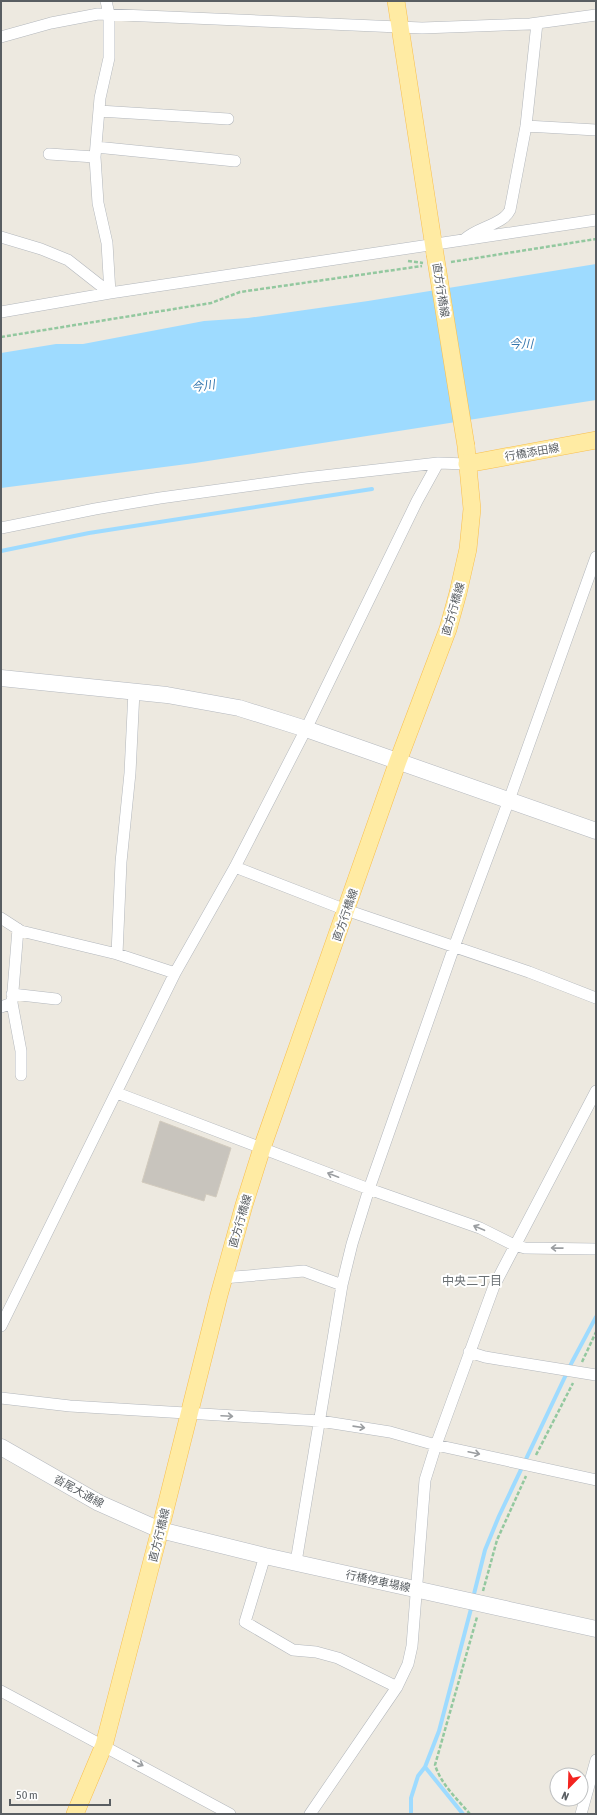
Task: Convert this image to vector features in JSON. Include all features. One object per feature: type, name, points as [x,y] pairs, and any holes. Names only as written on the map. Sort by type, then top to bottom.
[{"type":"main road","name":"直方行橋線","points":[[75,1814],[104,1745],[223,1278],[262,1148],[398,761],[448,629],[468,549],[472,509],[466,446],[435,257],[396,1]]},
{"type":"main road","name":"行橋添田線","points":[[467,464],[596,440]]},
{"type":"main road","points":[[1,678],[167,695],[239,708],[306,729],[596,831]]},
{"type":"main road","name":"沓尾大通線","points":[[1,1448],[99,1503],[160,1530]]},
{"type":"main road","name":"行橋停車場線","points":[[160,1530],[265,1556],[596,1629]]},
{"type":"street","points":[[106,1],[109,14],[109,58],[99,111],[96,152],[98,202],[108,243],[110,293]]},
{"type":"street","points":[[1,37],[98,14],[400,28],[537,23],[596,15]]},
{"type":"street","points":[[1,312],[110,293],[435,257],[463,241],[472,232],[508,216],[518,175],[526,126],[537,23]]},
{"type":"street","points":[[99,111],[228,119]]},
{"type":"street","points":[[526,126],[596,130]]},
{"type":"street","points":[[49,154],[96,152],[235,161]]},
{"type":"street","points":[[463,241],[596,220]]},
{"type":"street","points":[[1,237],[41,249],[68,260],[110,293]]},
{"type":"street","points":[[2,1321],[117,1093],[175,973],[235,867],[306,729],[417,501],[438,463]]},
{"type":"street","points":[[1,528],[160,498],[305,478],[438,463],[467,464]]},
{"type":"street","points":[[296,1562],[342,1285],[352,1244],[369,1189],[454,947],[509,800],[596,556]]},
{"type":"street","points":[[117,954],[121,862],[130,774],[134,691]]},
{"type":"street","points":[[235,867],[346,910],[529,972],[596,998]]},
{"type":"street","points":[[3,922],[18,929],[117,954],[175,973]]},
{"type":"street","points":[[18,929],[8,1002],[21,1051],[21,1075]]},
{"type":"street","points":[[8,1002],[56,999]]},
{"type":"street","points":[[310,1814],[397,1687],[408,1664],[412,1646],[425,1480],[436,1445],[494,1286],[514,1245],[596,1091]]},
{"type":"street","points":[[117,1093],[369,1189],[480,1228],[514,1245],[525,1248],[596,1249]]},
{"type":"street","points":[[223,1278],[304,1271],[342,1285]]},
{"type":"street","points":[[469,1352],[485,1357],[596,1375]]},
{"type":"street","points":[[1,1398],[70,1406],[320,1421],[390,1432],[436,1445],[596,1480]]},
{"type":"street","points":[[265,1556],[245,1622],[293,1650],[316,1652],[338,1658],[397,1687]]},
{"type":"street","points":[[1,1691],[104,1745],[218,1811],[230,1814]]},
{"type":"street","points":[[581,1814],[596,1760]]},
{"type":"path","points":[[1,337],[211,303],[240,292],[435,257],[596,239]]},
{"type":"path","points":[[470,1814],[446,1786],[438,1773],[436,1765],[497,1540],[519,1488],[532,1466],[596,1332]]},
{"type":"water","name":"今川","points":[[596,264],[596,400],[195,463],[1,488],[1,353],[56,344],[83,344],[204,321],[248,318],[368,301]]},
{"type":"building","points":[[160,1121],[231,1148],[216,1197],[206,1194],[204,1201],[142,1182]]},
{"type":"waterway","points":[[1,551],[89,533],[372,489]]},
{"type":"waterway","points":[[473,1598],[485,1550],[499,1516],[572,1362],[596,1317]]},
{"type":"waterway","points":[[411,1814],[411,1798],[418,1776],[425,1767],[439,1731],[472,1605]]},
{"type":"waterway","points":[[425,1767],[463,1814]]},
{"type":"district","name":"中央二丁目","points":[[472,1281]]}]
